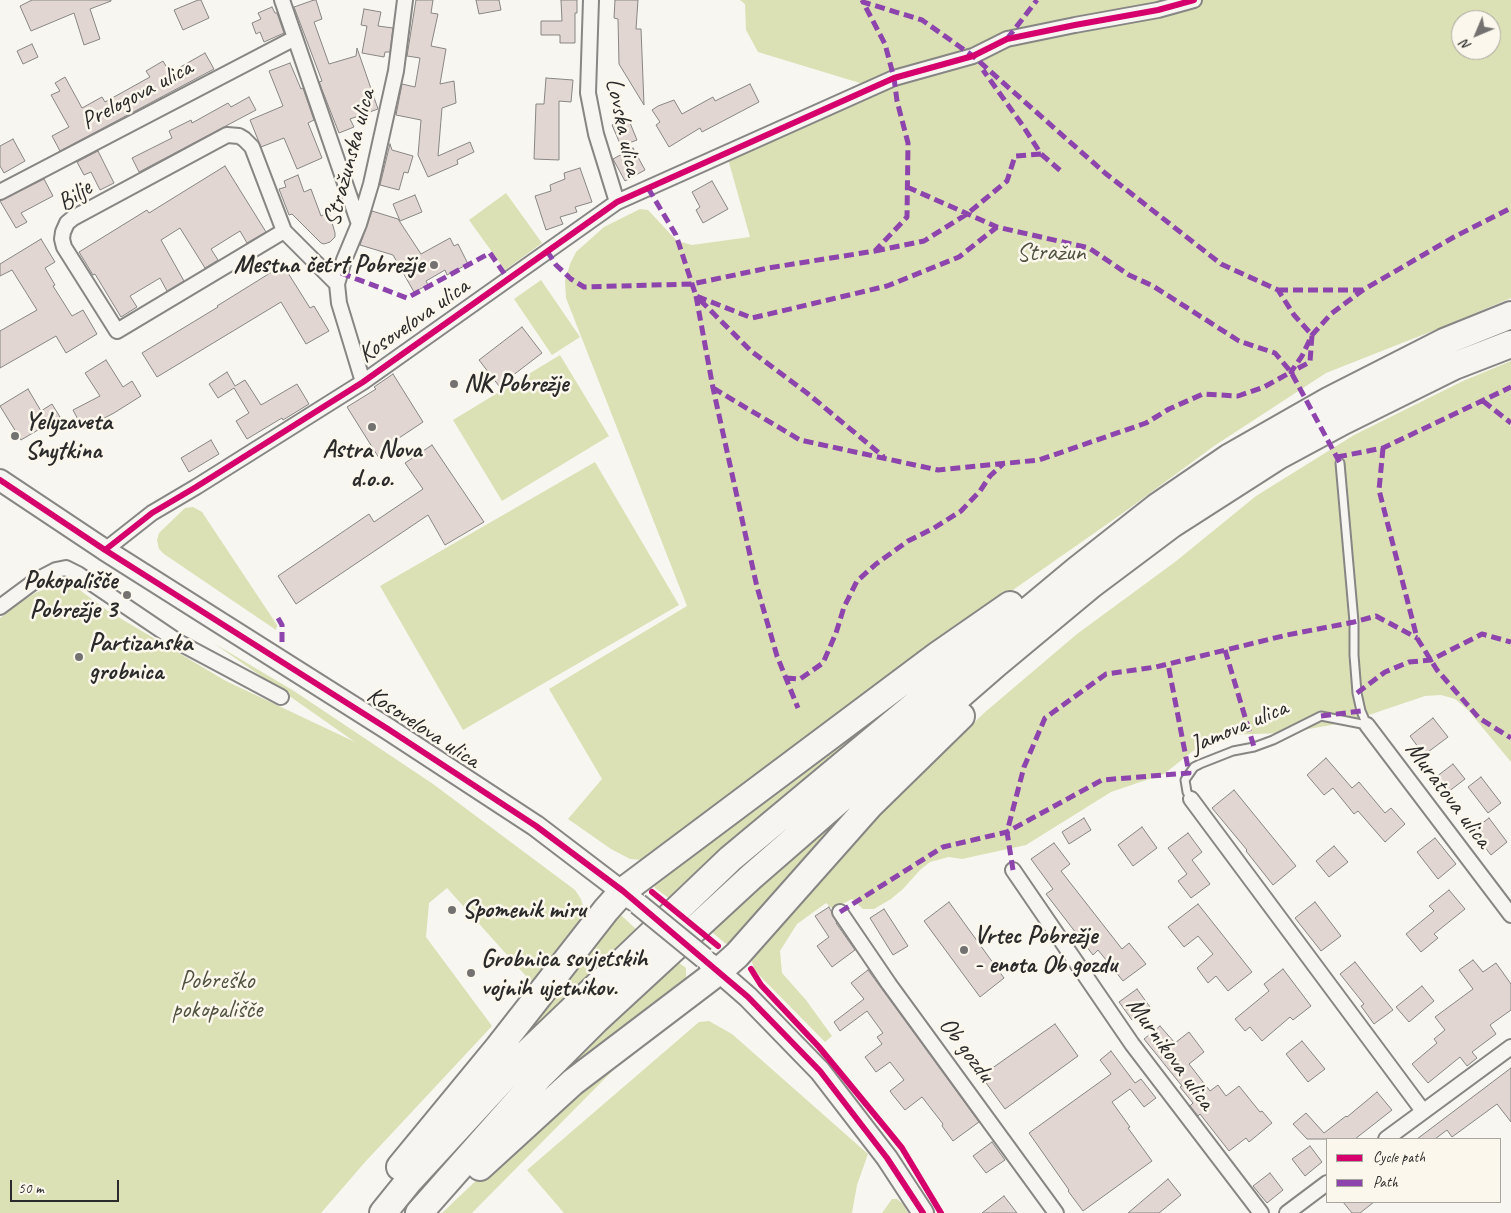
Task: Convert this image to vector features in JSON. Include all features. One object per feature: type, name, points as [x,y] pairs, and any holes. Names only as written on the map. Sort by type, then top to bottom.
[{"type":"highway","points":[[382,1213],[408,1182],[524,1056],[730,859],[1077,570],[1157,507],[1230,458],[1330,400],[1435,346],[1511,315]]},
{"type":"highway","points":[[419,1213],[541,1075],[596,1020],[751,876],[997,662],[1092,584],[1165,530],[1278,456],[1343,421],[1454,366],[1511,344]]},
{"type":"highway","points":[[382,1213],[398,1169],[498,1048],[606,910],[630,897],[938,655],[1028,592],[1077,570]]},
{"type":"highway","points":[[424,1213],[443,1203],[506,1142],[573,1082],[712,965],[737,955],[870,805],[978,700],[997,662]]},
{"type":"street","points":[[282,0],[359,224]]},
{"type":"street","name":"Stražunska ulica","points":[[363,382],[339,303],[337,284],[344,260],[359,224],[371,184],[396,70],[405,0]]},
{"type":"street","name":"Lovska ulica","points":[[591,0],[588,94],[596,134],[617,202]]},
{"type":"street","name":"Kosovelova ulica","points":[[105,550],[152,513],[363,382],[617,202],[894,78],[973,56],[1006,40],[1158,10],[1194,0]]},
{"type":"street","name":"Prelogova ulica","points":[[0,192],[295,38]]},
{"type":"street","name":"Bilje","points":[[284,232],[116,331],[64,247],[62,239],[67,223],[73,218],[227,135],[239,136],[252,147],[284,232],[337,284]]},
{"type":"street","name":"Kosovelova ulica","points":[[0,480],[105,550],[379,723],[536,826],[630,897],[748,997],[820,1071],[887,1158],[923,1213]]},
{"type":"street","points":[[0,607],[36,581],[56,570],[66,568],[78,574],[180,643],[281,697]]},
{"type":"street","name":"Muratova ulica","points":[[1367,725],[1511,915]]},
{"type":"street","name":"Jamova ulica","points":[[1191,799],[1424,1111]]},
{"type":"street","name":"Murnikova ulica","points":[[1013,870],[1132,1044],[1261,1213]]},
{"type":"street","name":"Ob gozdu","points":[[840,912],[889,984],[1056,1213]]},
{"type":"street","points":[[1387,1138],[1511,1047]]},
{"type":"street","points":[[1287,1213],[1326,1184]]},
{"type":"lane","points":[[1340,463],[1354,622],[1357,693],[1360,711],[1367,725]]},
{"type":"lane","name":"Jamova ulica","points":[[1191,799],[1185,787],[1185,780],[1194,767],[1200,764],[1233,751],[1254,747],[1273,740],[1321,716],[1367,725]]},
{"type":"green space","name":"Stražun","points":[[740,0],[1511,0],[1511,298],[1326,373],[1214,446],[1123,513],[770,763],[643,860],[630,859],[611,849],[568,819],[602,779],[549,689],[687,606],[566,298],[565,281],[576,252],[604,227],[640,209],[648,210],[677,241],[692,245],[750,237],[728,159],[747,143],[863,84],[758,52],[746,30],[745,4]]},
{"type":"green space","points":[[506,193],[542,243],[505,270],[469,220]]},
{"type":"green space","points":[[541,280],[580,337],[552,355],[514,299]]},
{"type":"green space","points":[[560,355],[609,436],[502,501],[453,420]]},
{"type":"green space","points":[[1511,361],[1511,762],[1468,710],[1455,699],[1441,695],[1425,696],[1348,722],[1286,733],[1223,735],[1193,751],[1164,774],[1111,792],[1026,845],[962,859],[949,857],[930,862],[903,889],[874,909],[863,909],[852,899],[833,909],[826,903],[797,924],[780,951],[782,973],[806,1000],[832,1036],[825,1042],[755,971],[751,959],[755,948],[826,867],[858,840],[885,809],[984,713],[1077,634],[1175,562],[1256,496],[1354,435],[1463,381]]},
{"type":"green space","points":[[595,462],[679,605],[463,730],[380,586]]},
{"type":"green space","points":[[193,507],[202,512],[277,625],[276,630],[159,549],[157,540],[159,533],[185,508]]},
{"type":"green space","name":"Pobreško pokopališče","points":[[59,585],[73,585],[108,611],[226,681],[355,742],[215,644],[294,691],[433,784],[575,890],[581,899],[583,906],[581,918],[571,936],[534,985],[447,888],[429,903],[426,937],[492,1026],[366,1161],[321,1213],[0,1213],[0,618],[37,592]]},
{"type":"green space","points":[[1003,615],[670,899],[655,888],[654,884]]},
{"type":"green space","points":[[917,743],[736,938],[726,944],[707,928]]},
{"type":"green space","points":[[622,916],[638,931],[511,1058],[533,1015],[610,918]]},
{"type":"green space","points":[[675,960],[686,968],[686,982],[534,1107],[528,1101]]},
{"type":"green space","points":[[694,997],[699,1004],[658,1028],[634,1049],[472,1213],[442,1213],[546,1114]]},
{"type":"green space","points":[[709,1021],[732,1034],[868,1154],[857,1185],[852,1213],[564,1213],[527,1170],[699,1022]]},
{"type":"green space","points":[[892,1199],[897,1199],[903,1204],[908,1213],[882,1213]]},
{"type":"building","points":[[32,0],[111,1],[90,9],[100,39],[84,45],[74,13],[31,31],[20,6]]},
{"type":"building","points":[[201,0],[209,18],[183,30],[174,10]]},
{"type":"building","points":[[316,0],[322,19],[314,22],[329,64],[356,56],[357,48],[378,109],[350,119],[354,127],[339,133],[319,82],[322,81],[294,7]]},
{"type":"building","points":[[416,0],[433,0],[431,13],[438,14],[431,46],[446,49],[440,84],[454,81],[456,103],[442,108],[438,156],[470,142],[474,152],[457,160],[458,164],[428,177],[418,155],[421,120],[396,115],[402,84],[415,87],[420,58],[407,56]]},
{"type":"building","points":[[476,0],[499,0],[501,10],[479,14]]},
{"type":"building","points":[[561,0],[577,0],[575,43],[560,43],[560,35],[541,35],[541,21],[562,21]]},
{"type":"building","points":[[615,0],[638,0],[636,29],[641,29],[644,105],[619,64],[618,19],[614,18]]},
{"type":"building","points":[[272,7],[275,13],[277,13],[284,33],[264,42],[260,32],[256,34],[252,23],[261,19],[258,13]]},
{"type":"building","points":[[364,9],[381,12],[378,26],[393,28],[390,52],[385,52],[384,57],[362,53],[367,26],[361,25]]},
{"type":"building","points":[[32,44],[38,57],[23,64],[17,51]]},
{"type":"building","points":[[205,53],[214,69],[60,151],[52,136],[69,127],[51,95],[60,91],[55,83],[65,77],[82,108],[102,97],[105,102],[150,77],[146,71],[163,61],[170,73]]},
{"type":"building","points":[[290,63],[301,89],[303,88],[314,120],[308,123],[322,158],[297,169],[284,138],[261,147],[250,120],[283,106],[269,71]]},
{"type":"building","points":[[546,78],[573,80],[571,102],[559,101],[559,160],[534,159],[536,104],[544,104]]},
{"type":"building","points":[[750,84],[759,102],[702,132],[700,128],[669,147],[656,125],[660,122],[652,110],[674,100],[682,114],[713,97],[715,101]]},
{"type":"building","points":[[249,97],[256,110],[139,172],[132,158],[172,138],[169,131],[191,120],[192,123],[228,103],[231,107]]},
{"type":"building","points":[[628,118],[637,140],[621,146],[612,125]]},
{"type":"building","points":[[13,139],[25,161],[4,173],[0,166],[0,146]]},
{"type":"building","points":[[390,144],[392,150],[413,156],[408,173],[404,172],[399,190],[380,185]]},
{"type":"building","points":[[633,148],[645,170],[625,181],[613,159]]},
{"type":"building","points":[[98,151],[114,183],[100,190],[91,172],[84,175],[77,162]]},
{"type":"building","points":[[225,166],[266,232],[247,243],[240,231],[211,249],[218,260],[205,268],[180,228],[161,240],[184,281],[167,291],[160,278],[130,296],[137,307],[121,317],[79,252],[147,210],[149,213]]},
{"type":"building","points":[[580,168],[592,202],[575,207],[577,212],[560,217],[563,224],[546,230],[535,196],[551,191],[550,185],[565,179],[564,173]]},
{"type":"building","points":[[298,175],[304,192],[311,189],[321,216],[329,212],[335,233],[335,237],[330,242],[321,243],[292,214],[289,215],[279,189],[286,187],[284,181]]},
{"type":"building","points":[[44,179],[53,196],[21,213],[27,222],[16,228],[0,201]]},
{"type":"building","points":[[712,181],[728,209],[703,223],[696,210],[700,207],[692,192]]},
{"type":"building","points":[[415,195],[422,212],[400,221],[393,204]]},
{"type":"building","points":[[372,211],[398,219],[421,254],[450,238],[454,246],[458,244],[468,264],[447,275],[445,270],[426,281],[428,285],[414,292],[393,255],[360,245]]},
{"type":"building","points":[[41,239],[55,262],[45,268],[55,285],[53,286],[72,316],[83,310],[97,334],[66,353],[56,336],[0,368],[0,331],[37,310],[12,270],[0,276],[0,264]]},
{"type":"building","points":[[283,265],[310,308],[314,306],[329,331],[306,344],[281,302],[157,377],[142,353]]},
{"type":"building","points":[[522,327],[542,353],[499,386],[479,360]]},
{"type":"building","points":[[106,360],[123,387],[132,381],[141,396],[83,429],[73,410],[100,396],[85,373]]},
{"type":"building","points":[[227,372],[235,386],[245,380],[261,405],[297,384],[309,404],[247,439],[236,421],[249,413],[234,388],[218,398],[209,384]]},
{"type":"building","points":[[393,374],[423,422],[393,442],[396,447],[379,458],[347,407],[376,389],[374,387]]},
{"type":"building","points":[[28,389],[41,411],[52,404],[60,417],[21,440],[0,406]]},
{"type":"building","points":[[211,440],[219,454],[189,472],[181,458]]},
{"type":"building","points":[[432,445],[484,522],[445,545],[428,515],[296,604],[278,576],[369,514],[374,522],[423,489],[405,463]]},
{"type":"building","points":[[1433,718],[1448,737],[1424,755],[1410,736]]},
{"type":"building","points":[[1326,758],[1352,788],[1359,782],[1385,813],[1391,808],[1405,824],[1385,842],[1358,811],[1354,814],[1333,788],[1324,795],[1307,775]]},
{"type":"building","points":[[1453,764],[1465,779],[1448,792],[1436,777]]},
{"type":"building","points":[[1481,777],[1501,803],[1488,813],[1468,787]]},
{"type":"building","points":[[1234,790],[1296,866],[1273,885],[1212,808]]},
{"type":"building","points":[[1084,818],[1091,830],[1069,844],[1062,832]]},
{"type":"building","points":[[1489,818],[1507,842],[1491,855],[1472,831]]},
{"type":"building","points":[[1142,827],[1157,848],[1133,866],[1118,845]]},
{"type":"building","points":[[1188,833],[1202,852],[1192,860],[1210,884],[1191,898],[1178,881],[1187,874],[1168,848]]},
{"type":"building","points":[[1435,838],[1456,864],[1438,879],[1417,852]]},
{"type":"building","points":[[1054,843],[1070,864],[1061,871],[1122,949],[1129,943],[1146,964],[1123,981],[1098,950],[1093,955],[1046,894],[1053,889],[1031,859]]},
{"type":"building","points":[[1334,846],[1348,862],[1329,877],[1316,861]]},
{"type":"building","points":[[1449,890],[1465,909],[1434,934],[1438,938],[1421,952],[1406,934],[1434,911],[1429,906]]},
{"type":"building","name":"Vrtec Pobrežje - enota Ob gozdu","points":[[949,902],[1004,978],[980,997],[924,921]]},
{"type":"building","points":[[1315,902],[1341,936],[1321,951],[1295,918]]},
{"type":"building","points":[[1198,904],[1252,972],[1228,991],[1216,976],[1208,983],[1197,968],[1213,954],[1198,936],[1184,947],[1168,927]]},
{"type":"building","points":[[829,907],[836,923],[855,950],[832,967],[817,946],[829,937],[815,916]]},
{"type":"building","points":[[884,909],[908,946],[893,955],[870,918]]},
{"type":"building","points":[[1473,960],[1483,972],[1496,963],[1511,984],[1511,1010],[1490,1025],[1496,1034],[1472,1052],[1477,1058],[1467,1066],[1460,1057],[1428,1083],[1412,1064],[1437,1043],[1434,1039],[1445,1030],[1435,1017],[1473,989],[1459,970]]},
{"type":"building","points":[[1355,962],[1393,1010],[1374,1024],[1361,1006],[1364,1004],[1340,974]]},
{"type":"building","points":[[1283,969],[1311,1006],[1293,1020],[1290,1017],[1262,1041],[1250,1027],[1245,1031],[1235,1019],[1269,991],[1264,984]]},
{"type":"building","points":[[868,970],[979,1122],[953,1141],[942,1126],[943,1124],[922,1097],[905,1110],[892,1094],[890,1091],[904,1080],[890,1062],[876,1072],[865,1057],[882,1044],[877,1037],[883,1033],[867,1011],[840,1031],[834,1022],[864,999],[851,983]]},
{"type":"building","points":[[1422,986],[1434,1001],[1409,1022],[1396,1007]]},
{"type":"building","points":[[1137,989],[1150,1007],[1132,1020],[1119,1002]]},
{"type":"building","points":[[1055,1024],[1078,1056],[1005,1109],[981,1076]]},
{"type":"building","points":[[1160,1026],[1175,1043],[1189,1032],[1204,1052],[1189,1064],[1210,1091],[1218,1085],[1226,1096],[1239,1086],[1260,1112],[1262,1111],[1272,1123],[1249,1142],[1246,1138],[1229,1151],[1200,1114],[1198,1116],[1190,1106],[1193,1103],[1180,1087],[1182,1086],[1144,1039]]},
{"type":"building","points":[[1302,1041],[1325,1069],[1308,1082],[1286,1054]]},
{"type":"building","points":[[1111,1051],[1135,1083],[1141,1079],[1156,1098],[1144,1107],[1130,1089],[1112,1102],[1152,1161],[1083,1211],[1029,1133],[1111,1074],[1100,1060]]},
{"type":"building","points":[[1511,1068],[1511,1122],[1497,1104],[1452,1137],[1447,1130],[1436,1138],[1418,1138]]},
{"type":"building","points":[[1377,1092],[1392,1110],[1356,1138],[1307,1139],[1293,1124],[1306,1113],[1324,1133]]},
{"type":"building","points":[[992,1142],[1005,1160],[986,1173],[973,1156]]},
{"type":"building","points":[[1310,1146],[1322,1162],[1305,1176],[1292,1159]]},
{"type":"building","points":[[1270,1173],[1283,1190],[1267,1203],[1253,1186]]},
{"type":"building","points":[[1168,1179],[1181,1195],[1159,1213],[1128,1213]]},
{"type":"building","points":[[1004,1196],[1017,1213],[982,1213]]},
{"type":"building","points":[[1344,1203],[1373,1203],[1360,1213],[1352,1213]]},
{"type":"marked path","points":[[862,0],[863,2],[922,20],[973,56],[1105,173],[1221,264],[1278,290],[1294,315],[1312,335],[1310,362],[1291,372],[1302,356],[1312,335],[1331,314],[1363,290],[1454,237],[1511,208]]},
{"type":"marked path","points":[[1007,39],[1037,0]]},
{"type":"marked path","points":[[547,251],[556,265],[571,279],[584,287],[692,284],[768,268],[875,251],[907,217],[908,143],[885,44],[863,2]]},
{"type":"marked path","points":[[875,251],[924,241],[967,214],[1007,181],[1015,156],[1041,154],[983,70]]},
{"type":"marked path","points":[[1041,154],[1062,172]]},
{"type":"marked path","points":[[907,187],[997,227]]},
{"type":"marked path","points":[[648,188],[676,235],[696,296],[752,318],[887,286],[959,257],[997,227],[1089,248],[1129,275],[1153,286],[1239,341],[1275,353],[1291,372],[1340,463]]},
{"type":"marked path","points":[[341,273],[407,298],[490,253],[508,279]]},
{"type":"marked path","points":[[1278,290],[1363,290]]},
{"type":"marked path","points":[[696,296],[713,388],[757,587],[777,656],[798,708]]},
{"type":"marked path","points":[[700,300],[751,351],[807,393],[884,457]]},
{"type":"marked path","points":[[713,388],[800,440],[938,470],[1039,460],[1146,423],[1169,409],[1203,394],[1238,396],[1264,387],[1291,372]]},
{"type":"marked path","points":[[1337,457],[1383,448],[1511,387]]},
{"type":"marked path","points":[[1483,401],[1511,423]]},
{"type":"marked path","points":[[1383,448],[1379,490],[1417,638],[1437,670],[1479,718],[1511,738]]},
{"type":"marked path","points":[[786,678],[800,679],[823,663],[836,633],[844,607],[857,581],[876,564],[908,541],[961,511],[980,491],[990,476],[1003,464]]},
{"type":"marked path","points":[[1013,870],[1007,832],[1024,767],[1045,718],[1106,674],[1156,667],[1287,635],[1376,616],[1417,638]]},
{"type":"marked path","points":[[278,618],[282,625],[282,642]]},
{"type":"marked path","points":[[1357,693],[1385,672],[1409,662],[1431,660],[1482,634],[1511,642]]},
{"type":"marked path","points":[[1225,650],[1254,747]]},
{"type":"marked path","points":[[840,912],[943,847],[1007,832],[1102,780],[1189,773],[1168,664]]},
{"type":"marked path","points":[[1321,716],[1361,711]]},
{"type":"cycle path","points":[[105,550],[152,513],[363,382],[617,202],[894,78],[973,56],[1007,39],[1158,10],[1194,0]]},
{"type":"cycle path","points":[[0,480],[105,550],[388,729],[536,826],[623,891],[748,997],[820,1071],[887,1158],[923,1213]]},
{"type":"cycle path","points":[[652,892],[718,946]]},
{"type":"cycle path","points":[[751,969],[761,985],[819,1047],[902,1148],[941,1213]]},
{"type":"place","name":"Mestna četrt Pobrežje","points":[[434,265]]},
{"type":"place","name":"NK Pobrežje","points":[[454,384]]},
{"type":"place","name":"Astra Nova d.o.o.","points":[[372,427]]},
{"type":"place","name":"Yelyzaveta Snytkina","points":[[15,436]]},
{"type":"place","name":"Pokopališče Pobrežje 3","points":[[127,595]]},
{"type":"place","name":"Partizanska grobnica","points":[[79,657]]},
{"type":"place","name":"Spomenik miru","points":[[452,910]]},
{"type":"place","name":"Vrtec Pobrežje - enota Ob gozdu","points":[[964,950]]},
{"type":"place","name":"Grobnica sovjetskih vojnih ujetnikov.","points":[[471,973]]}]
